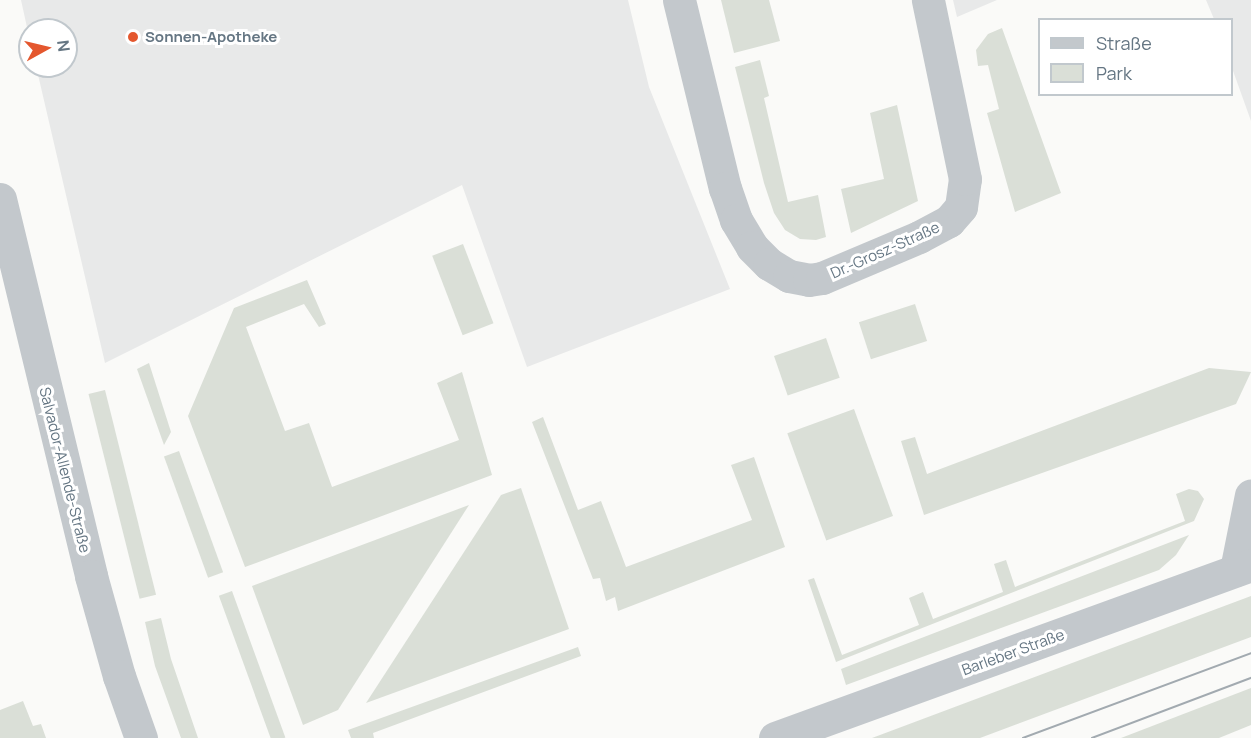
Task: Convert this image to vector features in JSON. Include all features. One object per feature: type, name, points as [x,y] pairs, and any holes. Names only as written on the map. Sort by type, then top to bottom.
[{"type":"street","name":"Dr.-Grosz-Straße","points":[[679,0],[725,188],[736,220],[752,247],[769,264],[789,276],[809,280],[822,278],[919,237],[949,221],[961,207],[965,195],[964,180],[928,0]]},
{"type":"street","name":"Salvador-Allende-Straße","points":[[0,199],[91,576],[119,676],[141,738]]},
{"type":"street","points":[[1244,567],[1251,495]]},
{"type":"street","name":"Barleber Straße","points":[[775,738],[1244,567]]},
{"type":"shaded area","points":[[21,0],[628,0],[649,87],[730,289],[527,367],[462,185],[105,363],[39,78],[78,78],[78,18],[25,18]]},
{"type":"shaded area","points":[[953,0],[997,0],[957,17]]},
{"type":"shaded area","points":[[1206,0],[1251,0],[1251,121],[1233,71],[1233,18],[1214,18]]},
{"type":"green space","points":[[721,0],[769,0],[780,41],[734,53]]},
{"type":"green space","points":[[1002,28],[1061,193],[1015,212],[987,113],[999,109],[988,65],[978,66],[976,50],[988,34]]},
{"type":"green space","points":[[760,60],[769,96],[764,98],[788,202],[818,195],[826,237],[816,240],[800,239],[785,230],[774,213],[764,183],[735,67]]},
{"type":"green space","points":[[897,105],[918,201],[851,233],[841,189],[884,179],[870,113]]},
{"type":"green space","points":[[463,244],[493,323],[463,335],[432,256]]},
{"type":"green space","points":[[307,280],[326,324],[319,327],[304,304],[246,327],[285,431],[309,423],[332,487],[459,440],[437,383],[462,372],[492,475],[245,567],[188,416],[234,308]]},
{"type":"green space","points":[[915,304],[927,341],[871,359],[859,322]]},
{"type":"green space","points":[[826,338],[840,378],[788,396],[774,356]]},
{"type":"green space","points":[[149,363],[171,432],[164,445],[137,369]]},
{"type":"green space","points":[[1209,368],[1251,372],[1236,404],[924,515],[901,441],[915,437],[927,474]]},
{"type":"green space","points":[[105,390],[156,595],[140,599],[89,394]]},
{"type":"green space","points":[[854,409],[893,516],[826,540],[787,433]]},
{"type":"green space","points":[[543,417],[578,510],[601,501],[626,567],[752,520],[731,465],[754,457],[785,547],[618,611],[615,597],[606,601],[600,578],[593,579],[532,422]]},
{"type":"green space","points":[[179,451],[223,572],[208,578],[164,456]]},
{"type":"green space","points":[[521,488],[569,629],[366,703],[501,495]]},
{"type":"green space","points":[[1189,489],[1198,491],[1204,499],[1194,521],[836,662],[808,580],[814,578],[842,655],[919,625],[909,598],[923,592],[933,619],[1003,592],[994,564],[1006,560],[1015,587],[1185,521],[1176,494]]},
{"type":"green space","points":[[469,505],[338,710],[303,725],[252,586]]},
{"type":"green space","points":[[1189,535],[1176,555],[1159,570],[846,685],[841,669]]},
{"type":"green space","points":[[232,591],[285,738],[271,738],[219,596]]},
{"type":"green space","points":[[1251,596],[1251,637],[980,738],[872,738]]},
{"type":"green space","points":[[161,618],[171,659],[198,738],[181,738],[155,666],[145,622]]},
{"type":"green space","points":[[578,647],[581,656],[373,733],[374,738],[351,738],[348,730]]},
{"type":"green space","points":[[1251,688],[1251,725],[1219,738],[1121,738]]},
{"type":"green space","points":[[23,701],[33,726],[41,724],[46,738],[0,738],[0,710]]},
{"type":"tram line","points":[[1023,738],[1251,653]]},
{"type":"tram line","points":[[1092,738],[1251,678]]},
{"type":"place","name":"Sonnen-Apotheke","points":[[133,37]]}]
